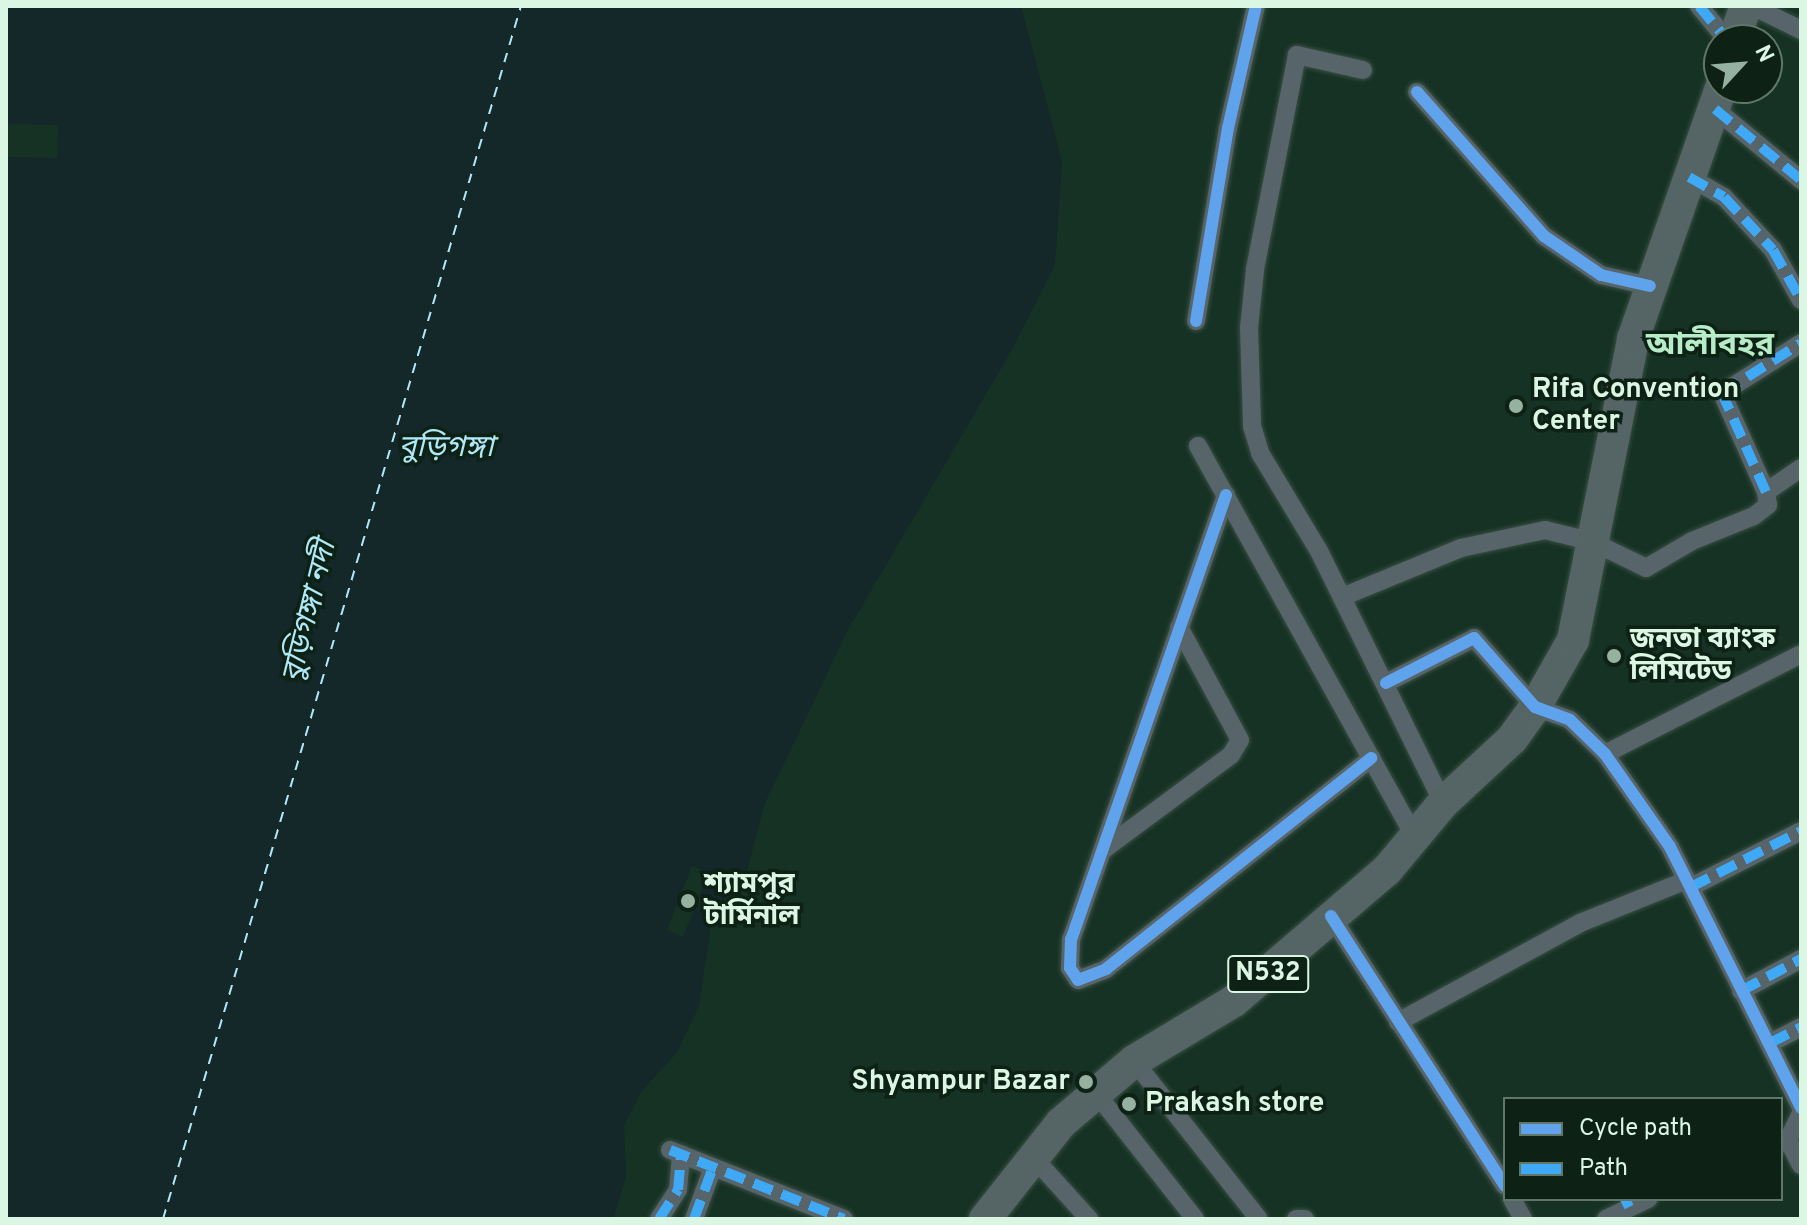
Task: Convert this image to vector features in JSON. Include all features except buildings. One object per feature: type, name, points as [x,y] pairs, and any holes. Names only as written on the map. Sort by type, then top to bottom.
[{"type":"highway","name":"N532","points":[[985,1219],[1033,1157],[1096,1093],[1134,1061],[1234,1001],[1387,870],[1443,803],[1512,739],[1535,707],[1573,640],[1633,339],[1716,104]]},
{"type":"street","points":[[1196,321],[1228,128],[1256,6]]},
{"type":"street","points":[[1699,6],[1714,24]]},
{"type":"street","points":[[1749,6],[1801,30]]},
{"type":"street","points":[[1363,70],[1297,55],[1268,189],[1249,328],[1252,426],[1260,453],[1342,597],[1443,803]]},
{"type":"street","points":[[1417,92],[1544,236],[1601,275],[1650,286]]},
{"type":"street","points":[[1723,104],[1801,180]]},
{"type":"street","points":[[1689,177],[1724,197],[1773,250],[1801,300]]},
{"type":"street","points":[[1342,597],[1505,535],[1545,530],[1593,542],[1646,568],[1692,541],[1754,516],[1768,505],[1766,492],[1722,393],[1801,343]]},
{"type":"street","points":[[1198,446],[1415,837]]},
{"type":"street","points":[[1766,492],[1801,468]]},
{"type":"street","points":[[1226,495],[1071,939],[1070,968],[1078,980],[1106,969],[1371,758]]},
{"type":"street","points":[[1103,850],[1231,755],[1240,740],[1179,627]]},
{"type":"street","points":[[1386,683],[1474,638],[1535,707],[1570,720],[1605,754],[1689,884],[1770,1043],[1801,1110],[1785,1142],[1801,1165]]},
{"type":"street","points":[[1605,754],[1801,654]]},
{"type":"street","points":[[1398,1022],[1580,923],[1689,884],[1801,831]]},
{"type":"street","points":[[1331,916],[1503,1183]]},
{"type":"street","points":[[1741,991],[1801,959]]},
{"type":"street","points":[[1770,1043],[1801,1027]]},
{"type":"street","points":[[1134,1061],[1259,1219]]},
{"type":"street","points":[[1096,1093],[1195,1219]]},
{"type":"street","points":[[659,1219],[678,1190],[675,1152],[844,1219]]},
{"type":"street","points":[[1033,1157],[1089,1219]]},
{"type":"street","points":[[694,1219],[713,1167]]},
{"type":"street","points":[[1513,1201],[1523,1219]]},
{"type":"street","points":[[1606,1219],[1627,1203]]},
{"type":"street","points":[[1296,1219],[1305,1219]]},
{"type":"water","name":"বুড়িগঙ্গা","points":[[6,6],[1021,6],[1062,161],[1055,265],[1013,348],[848,630],[765,803],[745,878],[713,911],[699,1006],[678,1051],[642,1091],[624,1126],[626,1177],[613,1219],[6,1219]]},
{"type":"pier","points":[[6,124],[58,125],[57,158],[6,157]]},
{"type":"pier","name":"শ্যামপুর টার্মিনাল","points":[[692,866],[708,872],[699,897],[724,906],[717,913],[696,905],[683,937],[667,930]]},
{"type":"ferry route","points":[[163,1219],[521,6]]},
{"type":"marked path","points":[[1699,6],[1714,24]]},
{"type":"marked path","points":[[1715,109],[1801,180]]},
{"type":"marked path","points":[[1689,177],[1724,197],[1773,250],[1801,300]]},
{"type":"marked path","points":[[1766,492],[1722,393],[1801,343]]},
{"type":"marked path","points":[[1691,887],[1801,831]]},
{"type":"marked path","points":[[1741,991],[1801,959]]},
{"type":"marked path","points":[[1770,1043],[1801,1027]]},
{"type":"marked path","points":[[670,1150],[844,1219]]},
{"type":"marked path","points":[[659,1219],[678,1190],[681,1154]]},
{"type":"marked path","points":[[694,1219],[713,1167]]},
{"type":"marked path","points":[[1626,1201],[1629,1207]]},
{"type":"cycle path","points":[[1196,321],[1228,128],[1256,6]]},
{"type":"cycle path","points":[[1417,92],[1544,236],[1601,275],[1650,286]]},
{"type":"cycle path","points":[[1226,495],[1071,939],[1070,968],[1078,980],[1106,969],[1371,758]]},
{"type":"cycle path","points":[[1386,683],[1474,638],[1535,707],[1570,720],[1605,754],[1670,847],[1801,1108]]},
{"type":"cycle path","points":[[1331,916],[1503,1183]]},
{"type":"place","name":"Rifa Convention Center","points":[[1516,406]]},
{"type":"place","name":"জনতা ব্যাংক লিমিটেড","points":[[1614,656]]},
{"type":"place","name":"শ্যামপুর টার্মিনাল","points":[[688,901]]},
{"type":"place","name":"Shyampur Bazar","points":[[1086,1082]]},
{"type":"place","name":"Prakash store","points":[[1129,1104]]},
{"type":"district","name":"আলীবহর","points":[[1710,346]]},
{"type":"water label","name":"বুড়িগঙ্গা নদী","points":[[311,612]]}]
